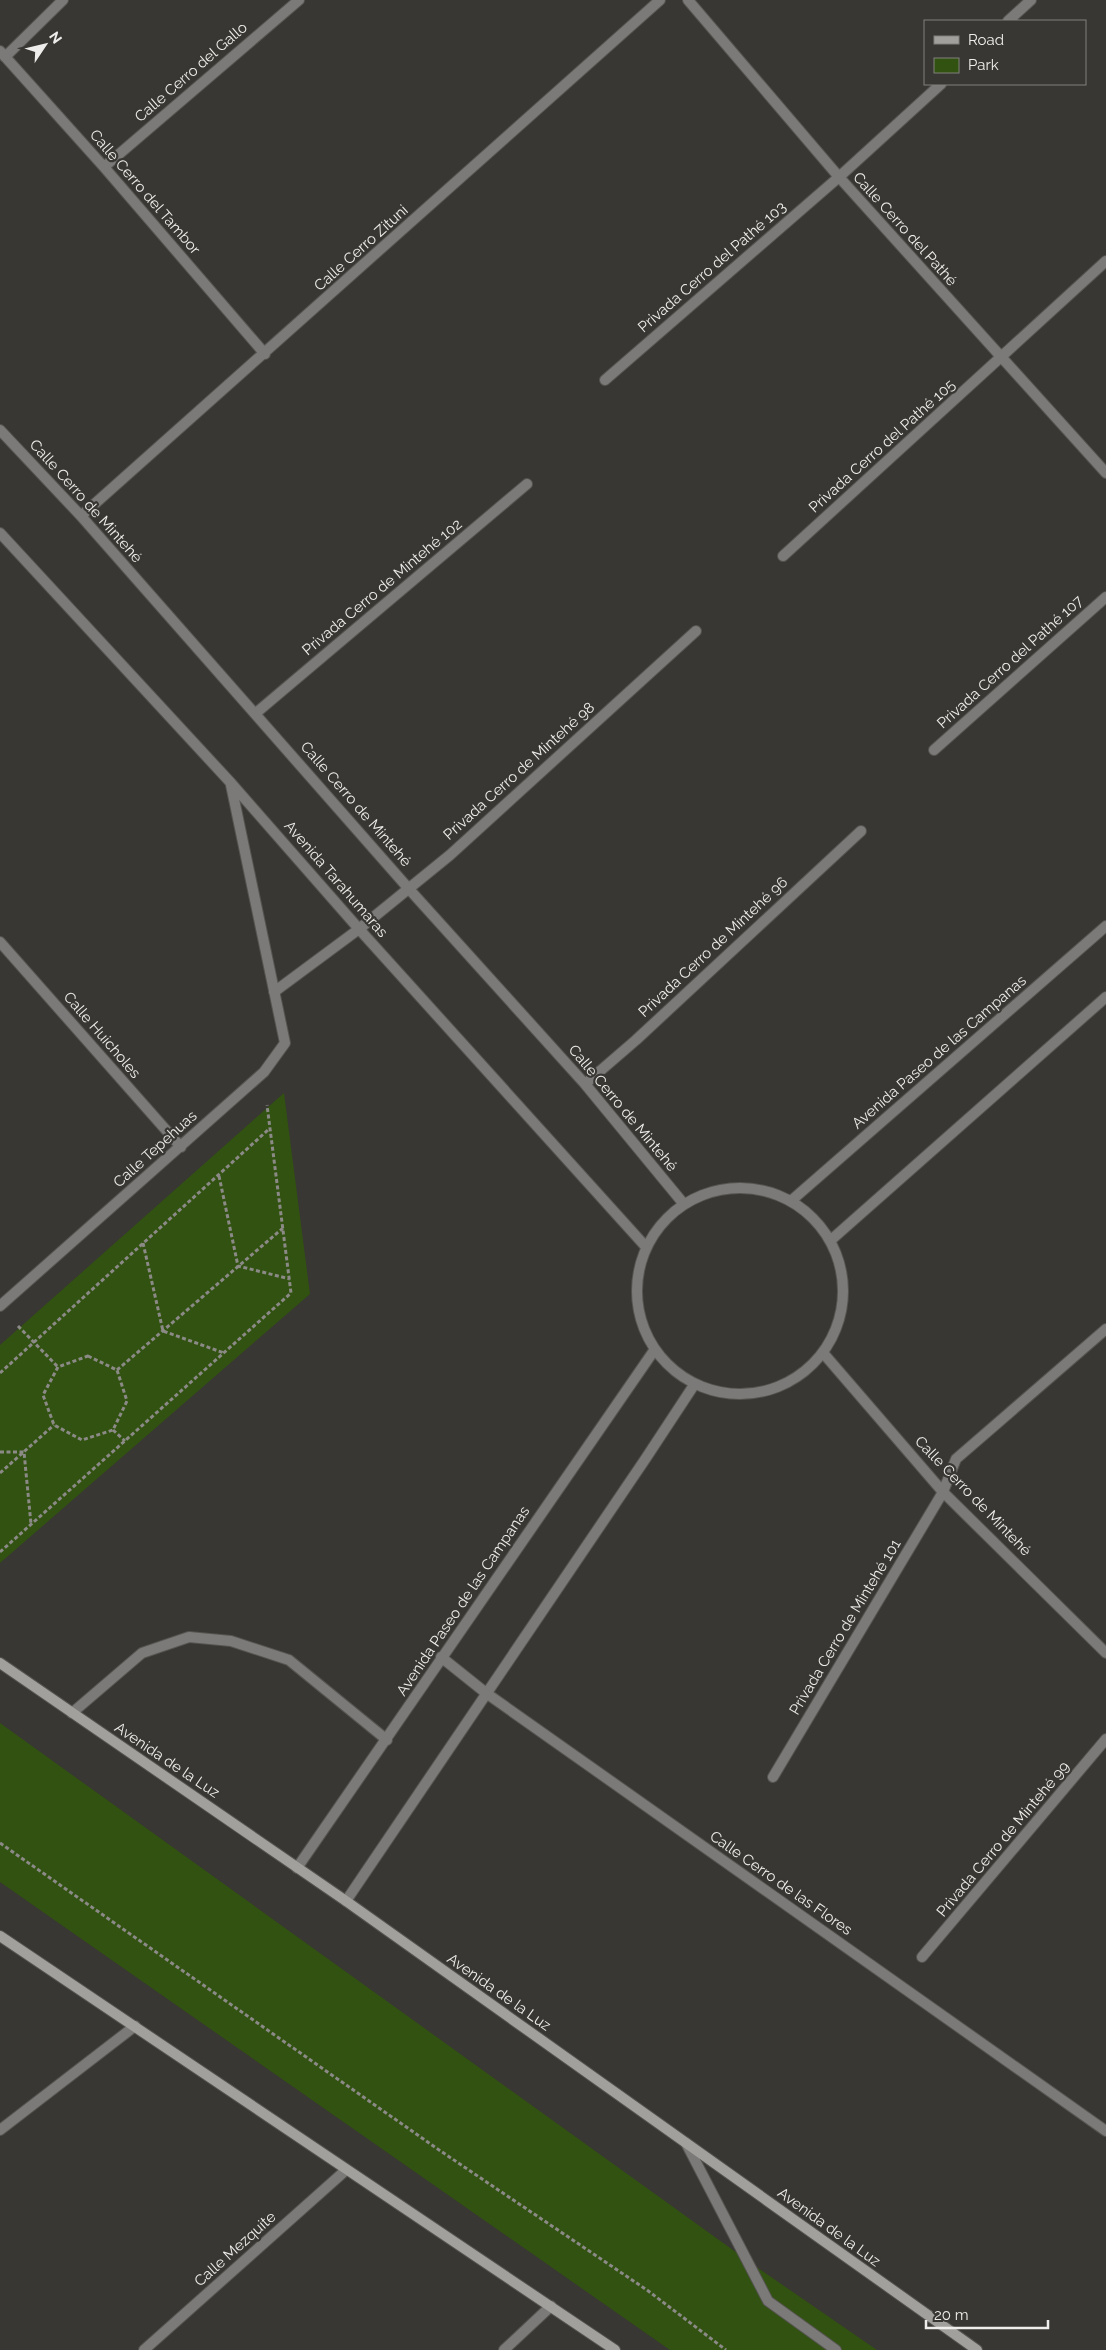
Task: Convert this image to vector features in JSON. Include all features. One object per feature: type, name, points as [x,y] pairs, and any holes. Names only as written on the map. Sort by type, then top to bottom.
[{"type":"main road","name":"Avenida de la Luz","points":[[0,1663],[346,1901],[977,2350]]},
{"type":"main road","points":[[0,1936],[615,2350]]},
{"type":"street","points":[[3,54],[63,0]]},
{"type":"street","name":"Calle Cerro del Gallo","points":[[104,167],[298,0]]},
{"type":"street","name":"Calle Cerro Zituni","points":[[81,516],[660,0]]},
{"type":"street","name":"Calle Cerro del Pathé","points":[[688,0],[839,177],[1106,473]]},
{"type":"street","points":[[1009,20],[1032,0]]},
{"type":"street","name":"Calle Cerro del Tambor","points":[[3,54],[104,167],[265,354]]},
{"type":"street","name":"Privada Cerro del Pathé 103","points":[[605,380],[839,177],[940,85]]},
{"type":"street","name":"Privada Cerro del Pathé 105","points":[[783,556],[1106,261]]},
{"type":"street","name":"Calle Cerro de Mintehé","points":[[0,430],[81,516],[409,889],[585,1084],[684,1203]]},
{"type":"street","name":"Privada Cerro de Mintehé 102","points":[[256,713],[527,484]]},
{"type":"street","name":"Avenida Tarahumaras","points":[[0,533],[231,783],[359,929],[646,1247]]},
{"type":"street","name":"Privada Cerro del Pathé 107","points":[[934,750],[1106,596]]},
{"type":"street","name":"Privada Cerro de Mintehé 98","points":[[359,929],[457,848],[696,631]]},
{"type":"street","name":"Calle Tepehuas","points":[[4,1303],[264,1072],[285,1043],[231,783]]},
{"type":"street","name":"Privada Cerro de Mintehé 96","points":[[585,1084],[636,1040],[861,832]]},
{"type":"street","name":"Avenida Paseo de las Campanas","points":[[792,1200],[1106,926]]},
{"type":"street","points":[[274,992],[359,929]]},
{"type":"street","name":"Calle Huicholes","points":[[0,942],[181,1147]]},
{"type":"street","points":[[831,1240],[1106,996]]},
{"type":"street","points":[[754,1188],[792,1200],[831,1240],[844,1278],[841,1318],[824,1354],[789,1384],[745,1395],[694,1385],[653,1352],[638,1306],[637,1276],[646,1247],[684,1203],[715,1190],[754,1188]]},
{"type":"street","points":[[0,1291],[4,1303]]},
{"type":"street","name":"Privada Cerro de Mintehé 101","points":[[773,1777],[943,1492],[956,1459],[1106,1329]]},
{"type":"street","name":"Avenida Paseo de las Campanas","points":[[297,1868],[653,1352]]},
{"type":"street","name":"Calle Cerro de Mintehé","points":[[824,1354],[943,1492],[1106,1653]]},
{"type":"street","points":[[346,1901],[694,1385]]},
{"type":"street","points":[[72,1713],[142,1654],[189,1637],[231,1641],[289,1660],[387,1740]]},
{"type":"street","name":"Calle Cerro de las Flores","points":[[441,1657],[486,1693],[1106,2131]]},
{"type":"street","name":"Privada Cerro de Mintehé 99","points":[[922,1957],[1106,1739]]},
{"type":"street","points":[[0,2130],[135,2026]]},
{"type":"street","points":[[686,2143],[768,2301],[836,2350]]},
{"type":"street","name":"Calle Mezquite","points":[[144,2350],[346,2170]]},
{"type":"street","points":[[504,2350],[551,2306]]},
{"type":"path","points":[[0,1552],[292,1293],[269,1128],[264,1072]]},
{"type":"path","points":[[0,1373],[269,1128]]},
{"type":"path","points":[[219,1175],[238,1266]]},
{"type":"path","points":[[116,1370],[283,1228]]},
{"type":"path","points":[[143,1243],[163,1331]]},
{"type":"path","points":[[238,1266],[290,1279]]},
{"type":"path","points":[[14,1322],[35,1341],[58,1367]]},
{"type":"path","points":[[163,1331],[224,1353]]},
{"type":"path","points":[[88,1356],[116,1370],[127,1401],[113,1430],[82,1440],[54,1425],[43,1395],[58,1367],[88,1356]]},
{"type":"path","points":[[0,1473],[54,1425]]},
{"type":"path","points":[[113,1430],[125,1441]]},
{"type":"path","points":[[0,1452],[24,1452]]},
{"type":"path","points":[[24,1452],[31,1524]]},
{"type":"path","points":[[0,1843],[442,2152],[647,2290],[726,2350]]},
{"type":"green space","points":[[284,1093],[310,1294],[0,1563],[0,1345]]},
{"type":"green space","points":[[0,1723],[758,2268],[877,2350],[670,2350],[0,1882]]}]
